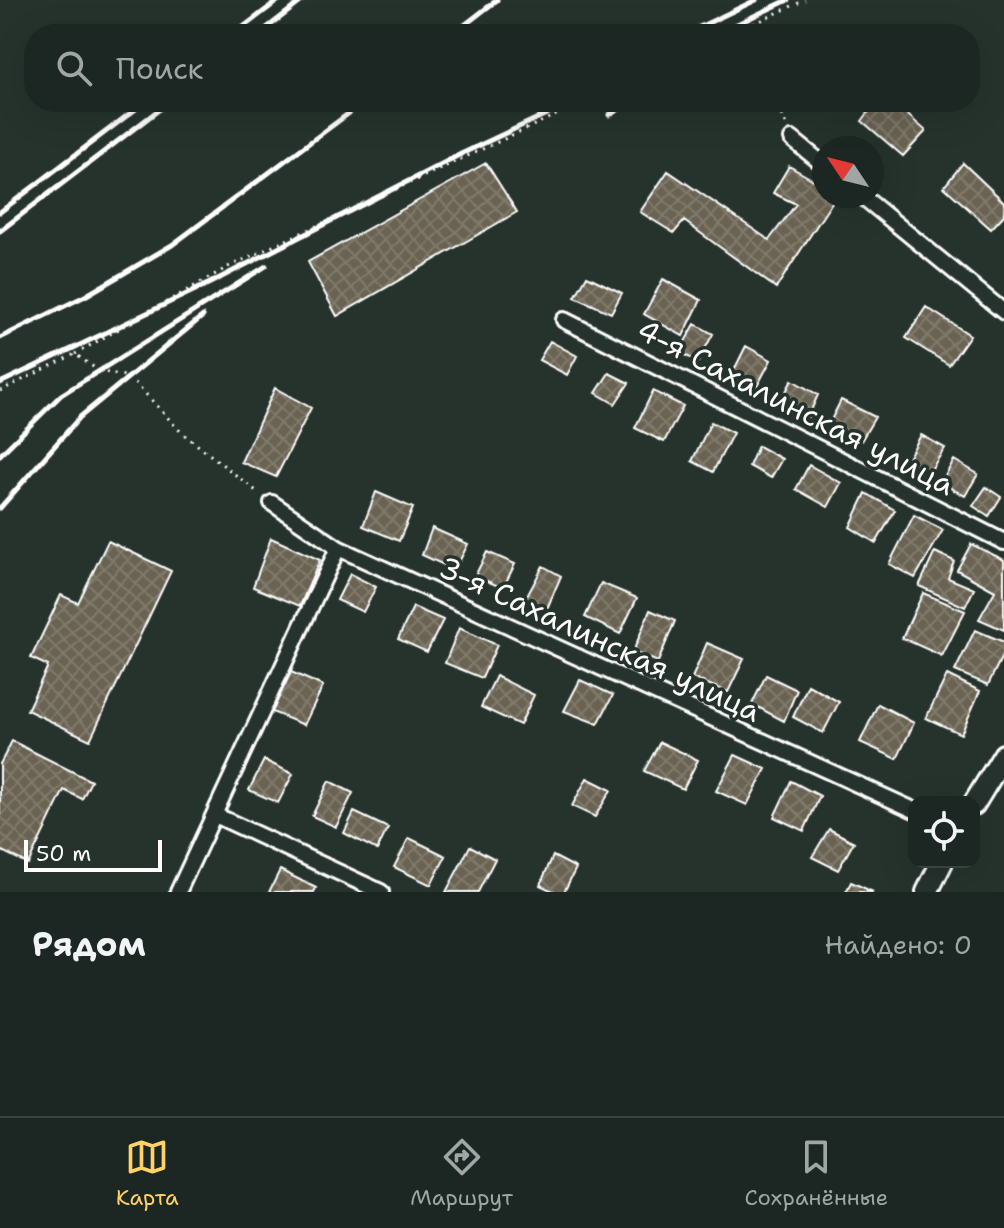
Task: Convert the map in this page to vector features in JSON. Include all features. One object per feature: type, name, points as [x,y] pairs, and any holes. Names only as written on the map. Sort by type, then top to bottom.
[{"type":"main road","points":[[979,796],[1004,755]]},
{"type":"main road","points":[[927,892],[939,868]]},
{"type":"street","points":[[792,139],[812,155]]},
{"type":"street","points":[[877,208],[1004,312]]},
{"type":"street","name":"4-я Сахалинская улица","points":[[564,320],[1004,542]]},
{"type":"street","name":"3-я Сахалинская улица","points":[[272,503],[338,548],[908,807]]},
{"type":"street","points":[[178,892],[338,548]]},
{"type":"street","points":[[215,815],[381,892]]},
{"type":"path","points":[[753,24],[805,0]]},
{"type":"path","points":[[0,391],[75,354],[228,267],[562,112]]},
{"type":"path","points":[[781,112],[792,139]]},
{"type":"path","points":[[75,354],[99,371],[130,377],[181,432],[272,503]]},
{"type":"building","points":[[869,112],[904,112],[926,131],[903,156],[884,140],[884,136],[880,136],[862,121]]},
{"type":"building","points":[[486,163],[517,212],[337,316],[308,262]]},
{"type":"building","points":[[963,163],[1004,202],[1004,215],[991,229],[944,187]]},
{"type":"building","points":[[789,166],[812,179],[812,208],[828,208],[776,288],[684,221],[674,233],[640,212],[668,171],[769,240],[796,204],[773,193]]},
{"type":"building","points":[[587,276],[622,293],[611,313],[575,297]]},
{"type":"building","points":[[663,279],[701,300],[683,336],[644,314]]},
{"type":"building","points":[[926,307],[970,335],[949,365],[906,338]]},
{"type":"building","points":[[695,324],[713,334],[698,362],[679,352]]},
{"type":"building","points":[[550,341],[577,356],[567,375],[539,360]]},
{"type":"building","points":[[746,346],[771,360],[755,390],[731,376]]},
{"type":"building","points":[[609,373],[629,383],[615,404],[596,393]]},
{"type":"building","points":[[792,380],[818,395],[808,417],[780,403]]},
{"type":"building","points":[[275,388],[311,408],[276,477],[241,462]]},
{"type":"building","points":[[653,391],[683,406],[664,442],[635,428]]},
{"type":"building","points":[[841,400],[875,417],[861,441],[829,424]]},
{"type":"building","points":[[711,422],[733,433],[713,472],[692,461]]},
{"type":"building","points":[[921,435],[945,448],[930,471],[907,460]]},
{"type":"building","points":[[758,446],[782,459],[771,478],[749,466]]},
{"type":"building","points":[[954,460],[978,474],[965,496],[941,483]]},
{"type":"building","points":[[809,465],[841,483],[828,507],[796,489]]},
{"type":"building","points":[[986,487],[1001,497],[989,516],[973,506]]},
{"type":"building","points":[[376,492],[413,508],[399,541],[363,526]]},
{"type":"building","points":[[866,493],[895,510],[876,543],[850,527]]},
{"type":"building","points":[[914,515],[943,530],[915,578],[889,564]]},
{"type":"building","points":[[432,528],[468,544],[455,570],[422,555]]},
{"type":"building","points":[[271,538],[320,560],[300,606],[253,587]]},
{"type":"building","points":[[108,541],[171,571],[90,740],[27,710],[48,666],[31,658],[61,595],[78,603]]},
{"type":"building","points":[[971,544],[1004,560],[1004,630],[979,619],[995,591],[957,570]]},
{"type":"building","points":[[487,552],[515,564],[503,588],[475,576]]},
{"type":"building","points":[[935,552],[954,561],[948,578],[974,589],[965,607],[919,586]]},
{"type":"building","points":[[543,566],[561,576],[546,611],[525,600]]},
{"type":"building","points":[[350,574],[376,587],[363,612],[337,600]]},
{"type":"building","points":[[601,583],[637,598],[620,634],[585,617]]},
{"type":"building","points":[[923,593],[965,611],[942,656],[902,638]]},
{"type":"building","points":[[413,607],[443,620],[427,652],[398,639]]},
{"type":"building","points":[[650,610],[675,621],[658,662],[633,652]]},
{"type":"building","points":[[459,628],[497,645],[482,678],[445,663]]},
{"type":"building","points":[[975,630],[1004,642],[1004,652],[988,685],[955,671]]},
{"type":"building","points":[[707,643],[744,659],[728,692],[692,678]]},
{"type":"building","points":[[291,672],[323,686],[304,725],[272,712]]},
{"type":"building","points":[[766,675],[797,690],[784,721],[752,704]]},
{"type":"building","points":[[947,675],[980,691],[961,734],[926,718]]},
{"type":"building","points":[[496,676],[534,695],[520,725],[481,707]]},
{"type":"building","points":[[580,680],[613,695],[598,724],[564,711]]},
{"type":"building","points":[[808,685],[839,702],[823,733],[793,717]]},
{"type":"building","points":[[878,704],[914,723],[897,759],[860,742]]},
{"type":"building","points":[[12,741],[91,781],[82,799],[64,790],[28,864],[0,850],[0,764]]},
{"type":"building","points":[[660,742],[698,760],[683,789],[644,771]]},
{"type":"building","points":[[735,755],[766,769],[747,805],[716,791]]},
{"type":"building","points":[[264,760],[293,774],[278,803],[249,790]]},
{"type":"building","points":[[587,778],[611,790],[595,817],[572,806]]},
{"type":"building","points":[[329,781],[353,793],[336,827],[312,816]]},
{"type":"building","points":[[791,781],[820,796],[804,831],[774,817]]},
{"type":"building","points":[[354,812],[388,828],[377,850],[344,833]]},
{"type":"building","points":[[829,829],[854,842],[838,870],[812,857]]},
{"type":"building","points":[[409,838],[446,856],[431,885],[394,867]]},
{"type":"building","points":[[470,846],[495,859],[478,892],[446,892]]},
{"type":"building","points":[[553,856],[576,868],[564,892],[555,892],[540,885]]},
{"type":"building","points":[[280,870],[316,888],[314,892],[269,892]]},
{"type":"building","points":[[851,882],[873,892],[846,892]]},
{"type":"railway","points":[[247,24],[279,0]]},
{"type":"railway","points":[[272,24],[303,0]]},
{"type":"railway","points":[[466,24],[497,0]]},
{"type":"railway","points":[[706,24],[756,0]]},
{"type":"railway","points":[[737,24],[788,0]]},
{"type":"railway","points":[[0,212],[132,112]]},
{"type":"railway","points":[[0,231],[156,112]]},
{"type":"railway","points":[[0,338],[85,296],[172,245],[351,112]]},
{"type":"railway","points":[[0,383],[210,283],[461,154],[551,112]]},
{"type":"railway","points":[[609,115],[614,112]]},
{"type":"railway","points":[[0,455],[61,395],[266,266]]},
{"type":"railway","points":[[0,508],[80,417],[203,316]]}]
